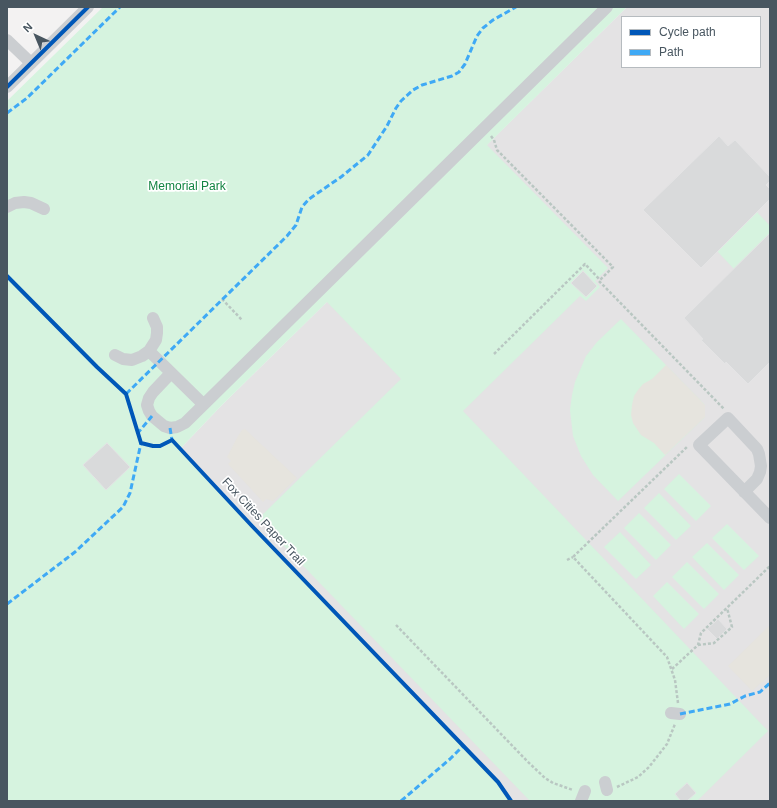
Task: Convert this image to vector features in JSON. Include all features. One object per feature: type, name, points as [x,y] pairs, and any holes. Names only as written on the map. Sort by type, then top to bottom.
[{"type":"street","points":[[7,87],[88,7]]},
{"type":"street","points":[[172,373],[149,398],[147,405],[148,411],[152,416],[164,426],[170,428],[177,427],[185,422],[607,7]]},
{"type":"street","points":[[7,40],[31,63]]},
{"type":"street","points":[[7,207],[15,203],[24,202],[31,203],[44,209]]},
{"type":"street","points":[[115,355],[124,359],[132,360],[142,356],[149,350],[156,340],[157,333],[157,327],[153,318]]},
{"type":"street","points":[[149,350],[203,404]]},
{"type":"street","points":[[744,492],[756,479],[760,472],[760,454],[758,449],[728,418],[699,445],[744,492],[770,518]]},
{"type":"path","points":[[483,128],[494,140],[497,150],[613,267],[600,280]]},
{"type":"path","points":[[494,354],[585,264],[600,280],[599,281],[723,408],[728,418]]},
{"type":"path","points":[[222,299],[242,320]]},
{"type":"path","points":[[567,560],[573,557],[690,444]]},
{"type":"path","points":[[573,557],[667,657],[672,669],[678,698],[672,732],[666,744],[649,767],[638,777],[624,784],[606,786]]},
{"type":"path","points":[[672,669],[698,645],[701,633],[770,566]]},
{"type":"path","points":[[698,645],[714,643],[732,627],[727,608]]},
{"type":"path","points":[[396,624],[544,778],[583,796]]},
{"type":"shaded area","points":[[627,7],[770,7],[770,801],[514,801],[181,448],[221,406]]},
{"type":"green space","name":"Memorial Park","points":[[103,7],[627,7],[487,145],[608,268],[595,281],[600,287],[586,301],[580,296],[463,411],[768,731],[697,801],[530,801],[258,519],[401,379],[327,302],[221,406],[181,448],[514,801],[7,801],[7,101]]},
{"type":"green space","points":[[757,212],[770,226],[770,233],[734,269],[717,251]]},
{"type":"green space","points":[[621,319],[705,405],[705,417],[618,501],[593,475],[581,456],[573,436],[570,410],[575,382],[586,356],[597,342]]},
{"type":"green space","points":[[679,474],[711,506],[696,521],[664,489]]},
{"type":"green space","points":[[659,493],[691,526],[676,540],[644,508]]},
{"type":"green space","points":[[639,513],[671,545],[656,560],[624,528]]},
{"type":"green space","points":[[727,524],[759,556],[744,570],[712,538]]},
{"type":"green space","points":[[620,532],[651,565],[636,579],[604,547]]},
{"type":"green space","points":[[707,543],[739,575],[724,590],[692,557]]},
{"type":"green space","points":[[687,562],[719,594],[704,609],[672,577]]},
{"type":"green space","points":[[667,582],[699,614],[684,629],[653,596]]},
{"type":"sand","points":[[666,365],[705,405],[705,417],[665,455],[654,443],[641,435],[633,423],[631,415],[634,396],[638,390]]},
{"type":"sand","points":[[245,429],[297,478],[273,501],[266,499],[263,502],[228,464],[231,461],[227,457],[238,436],[242,430]]},
{"type":"sand","points":[[770,625],[770,675],[752,691],[728,666]]},
{"type":"building","points":[[719,136],[728,146],[735,140],[770,177],[770,181],[766,185],[770,189],[770,199],[701,268],[643,210]]},
{"type":"building","points":[[770,233],[770,362],[748,384],[701,340],[703,339],[684,318]]},
{"type":"building","points":[[583,271],[597,286],[586,297],[571,283]]},
{"type":"building","points":[[107,443],[130,467],[106,490],[83,465]]},
{"type":"building","points":[[718,619],[727,629],[717,639],[707,629]]},
{"type":"building","points":[[687,783],[696,793],[687,801],[681,801],[675,794]]},
{"type":"marked path","points":[[7,113],[27,98],[120,7]]},
{"type":"marked path","points":[[126,394],[287,236],[296,225],[302,207],[309,199],[341,177],[368,155],[401,101],[413,90],[422,85],[452,76],[459,72],[465,64],[477,36],[483,28],[493,20],[516,7]]},
{"type":"marked path","points":[[137,434],[152,416]]},
{"type":"marked path","points":[[170,428],[172,440]]},
{"type":"marked path","points":[[7,604],[75,552],[123,507],[130,493],[141,443]]},
{"type":"marked path","points":[[680,714],[730,704],[745,696],[760,692],[770,683]]},
{"type":"marked path","points":[[401,801],[463,746]]},
{"type":"cycle path","points":[[7,87],[88,7]]},
{"type":"cycle path","name":"Fox Cities Paper Trail","points":[[7,276],[97,367],[126,394],[141,443],[160,446],[172,440],[252,526],[498,782],[511,801]]}]
